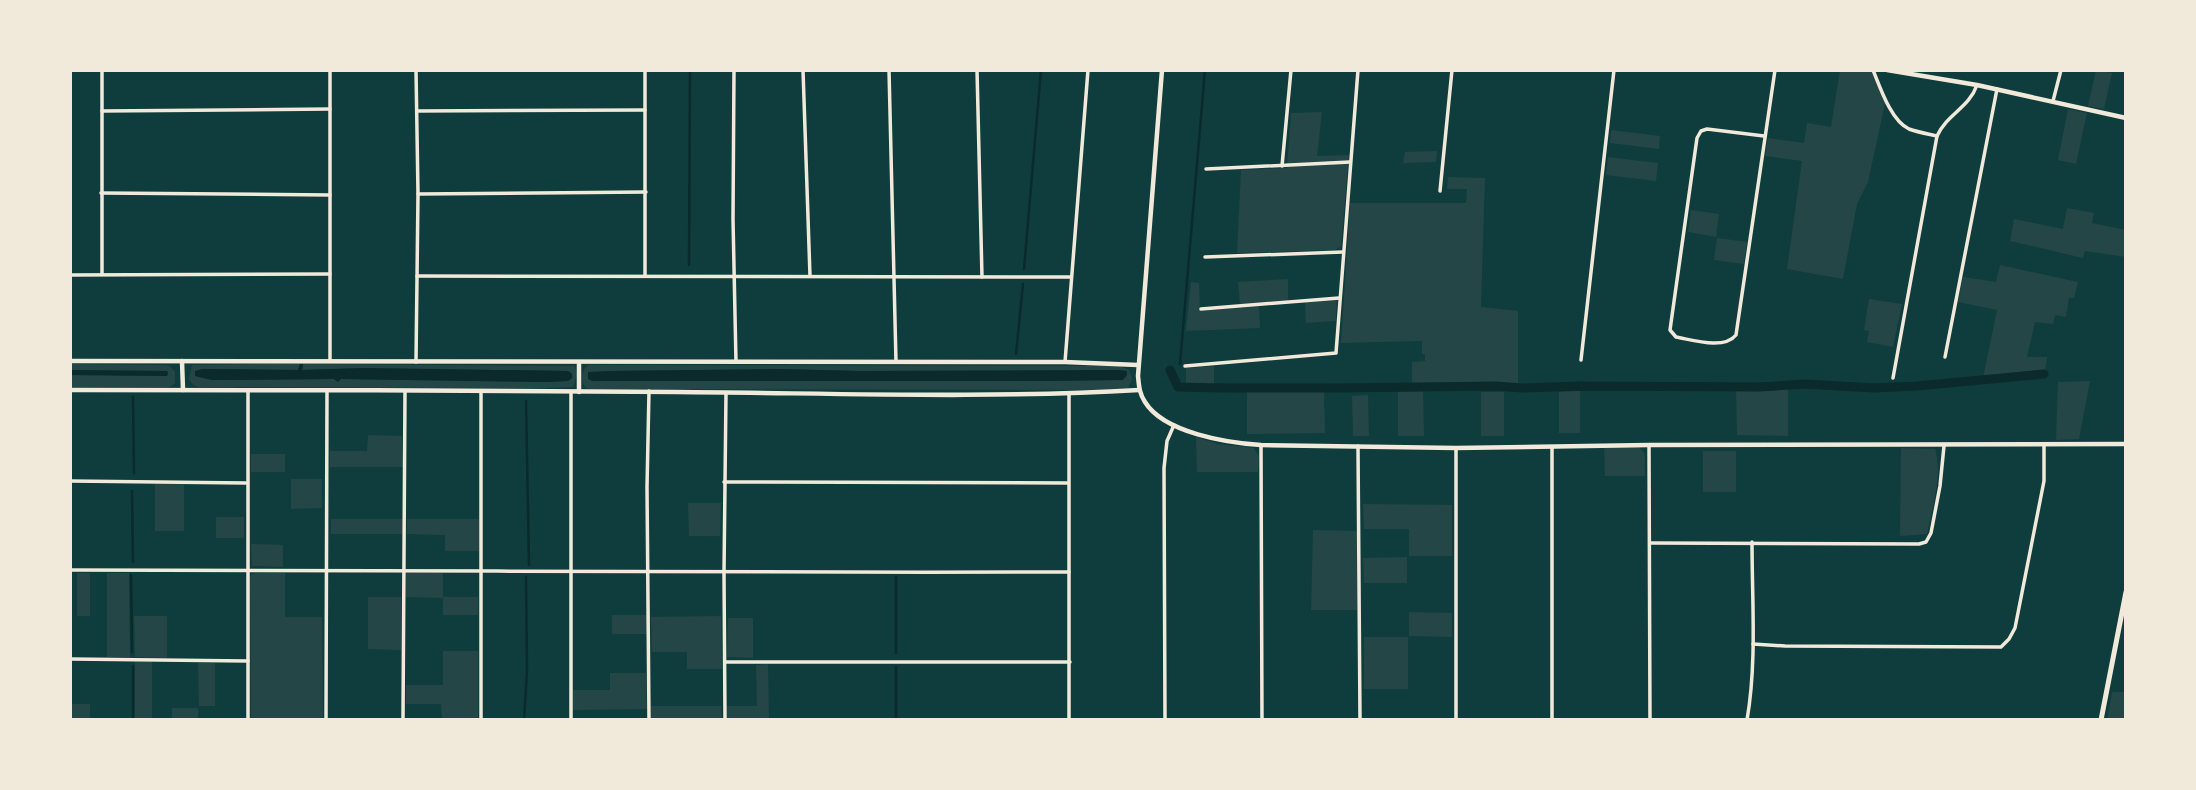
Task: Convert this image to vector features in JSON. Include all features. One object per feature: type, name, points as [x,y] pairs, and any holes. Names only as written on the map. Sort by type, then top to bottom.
[{"type":"main road","points":[[2101,720],[2126,592]]},
{"type":"street","points":[[102,70],[102,275]]},
{"type":"street","points":[[330,70],[330,361]]},
{"type":"street","points":[[416,70],[416,362]]},
{"type":"street","points":[[645,70],[645,276]]},
{"type":"street","points":[[734,70],[736,362]]},
{"type":"street","points":[[803,70],[810,276]]},
{"type":"street","points":[[889,70],[896,362]]},
{"type":"street","points":[[977,70],[982,277]]},
{"type":"street","points":[[1065,362],[1087,70]]},
{"type":"street","points":[[1162,70],[1138,365],[1139,390],[1146,404],[1158,417],[1174,425],[1241,444],[1456,449],[1649,445],[2126,444]]},
{"type":"street","points":[[1282,166],[1291,70]]},
{"type":"street","points":[[1185,366],[1336,353],[1358,70]]},
{"type":"street","points":[[1440,191],[1452,70]]},
{"type":"street","points":[[1581,360],[1614,70]]},
{"type":"street","points":[[1764,136],[1707,130],[1701,131],[1697,138],[1670,330],[1676,337],[1722,343],[1731,341],[1736,335],[1775,70]]},
{"type":"street","points":[[1873,70],[1897,120],[1908,129],[1937,136]]},
{"type":"street","points":[[1887,70],[1930,73],[2126,117]]},
{"type":"street","points":[[2053,101],[2061,70]]},
{"type":"street","points":[[1893,378],[1937,136],[1944,122],[1971,100],[1977,85]]},
{"type":"street","points":[[1945,357],[1997,89]]},
{"type":"street","points":[[102,111],[330,109]]},
{"type":"street","points":[[417,111],[645,110]]},
{"type":"street","points":[[1206,169],[1350,162]]},
{"type":"street","points":[[418,194],[646,192]]},
{"type":"street","points":[[101,193],[331,195]]},
{"type":"street","points":[[1205,257],[1343,252]]},
{"type":"street","points":[[70,275],[330,274]]},
{"type":"street","points":[[417,276],[1071,277]]},
{"type":"street","points":[[1201,309],[1339,298]]},
{"type":"street","points":[[70,361],[1065,362],[1138,365]]},
{"type":"street","points":[[182,361],[183,390]]},
{"type":"street","points":[[579,362],[579,392]]},
{"type":"street","points":[[70,390],[1069,393],[1139,390]]},
{"type":"street","points":[[248,390],[248,720]]},
{"type":"street","points":[[326,720],[327,391]]},
{"type":"street","points":[[403,720],[405,391]]},
{"type":"street","points":[[481,391],[481,720]]},
{"type":"street","points":[[649,391],[649,720]]},
{"type":"street","points":[[571,392],[571,720]]},
{"type":"street","points":[[725,720],[726,392]]},
{"type":"street","points":[[1069,393],[1069,720]]},
{"type":"street","points":[[1164,720],[1164,468],[1167,441],[1174,425]]},
{"type":"street","points":[[1261,445],[1262,720]]},
{"type":"street","points":[[1649,445],[1650,720]]},
{"type":"street","points":[[1358,446],[1360,720]]},
{"type":"street","points":[[1651,543],[1881,545],[1926,542],[1931,533],[1938,498],[1944,446]]},
{"type":"street","points":[[1753,644],[2001,647],[2015,628],[2043,481],[2044,446]]},
{"type":"street","points":[[1552,447],[1552,720]]},
{"type":"street","points":[[1456,449],[1456,720]]},
{"type":"street","points":[[70,481],[247,483]]},
{"type":"street","points":[[724,482],[1068,483]]},
{"type":"street","points":[[1747,720],[1753,644],[1752,542]]},
{"type":"street","points":[[70,570],[1069,572]]},
{"type":"street","points":[[70,659],[248,661]]},
{"type":"street","points":[[725,662],[1070,662]]},
{"type":"shaded area","points":[[1840,70],[1873,72],[1886,99],[1868,182],[1857,204],[1843,279],[1787,269],[1802,161],[1765,156],[1768,138],[1804,143],[1807,123],[1831,127]]},
{"type":"shaded area","points":[[2096,70],[2112,73],[2104,109],[2088,106]]},
{"type":"shaded area","points":[[2068,109],[2087,113],[2076,164],[2058,160]]},
{"type":"shaded area","points":[[1322,112],[1317,156],[1349,155],[1341,246],[1335,250],[1237,253],[1241,170],[1287,168],[1291,113]]},
{"type":"shaded area","points":[[1611,130],[1660,136],[1659,149],[1610,143]]},
{"type":"shaded area","points":[[1437,151],[1436,162],[1403,163],[1405,152]]},
{"type":"shaded area","points":[[1608,157],[1658,163],[1656,181],[1606,175]]},
{"type":"shaded area","points":[[1448,177],[1485,178],[1481,307],[1518,311],[1518,383],[1412,384],[1412,362],[1425,361],[1422,341],[1341,343],[1350,203],[1466,203],[1467,189],[1447,189]]},
{"type":"shaded area","points":[[2067,208],[2094,213],[2092,223],[2126,230],[2126,257],[2085,251],[2083,258],[2010,241],[2014,219],[2063,229]]},
{"type":"shaded area","points":[[1691,210],[1719,214],[1716,237],[1688,232]]},
{"type":"shaded area","points":[[1717,238],[1747,242],[1744,264],[1714,260]]},
{"type":"shaded area","points":[[2000,265],[2078,282],[2074,298],[2069,298],[2066,317],[2055,315],[2053,324],[2035,322],[2027,357],[2047,357],[2045,372],[1983,378],[1997,310],[1958,302],[1963,277],[1996,282]]},
{"type":"shaded area","points":[[1288,279],[1288,301],[1240,305],[1238,282]]},
{"type":"shaded area","points":[[1191,282],[1199,283],[1200,311],[1259,306],[1260,328],[1186,331]]},
{"type":"shaded area","points":[[1869,299],[1902,304],[1893,347],[1867,342],[1869,331],[1864,330]]},
{"type":"shaded area","points":[[1337,300],[1336,321],[1306,323],[1305,302]]},
{"type":"shaded area","points":[[70,364],[165,365],[175,372],[175,383],[170,387],[70,387],[70,375],[167,376],[168,373],[70,370]]},
{"type":"shaded area","points":[[300,364],[298,370],[202,369],[195,376],[212,380],[545,382],[568,381],[572,377],[568,371],[364,368],[302,370],[303,364],[575,366],[577,375],[573,387],[546,388],[199,387],[193,385],[189,379],[192,365]]},
{"type":"shaded area","points":[[300,364],[303,364],[302,370],[364,368],[568,371],[572,378],[568,381],[545,382],[341,379],[338,382],[334,379],[212,380],[195,376],[195,371],[202,369],[298,370]]},
{"type":"shaded area","points":[[1119,366],[1129,370],[1132,379],[1128,388],[1109,390],[590,389],[586,388],[582,379],[586,367]],"holes":[[[1121,370],[1123,380],[588,379],[610,371]]]},
{"type":"shaded area","points":[[1214,366],[1214,385],[1186,384],[1186,368]]},
{"type":"shaded area","points":[[780,369],[1121,370],[1127,371],[1127,375],[1123,380],[1052,381],[588,379],[588,372]]},
{"type":"shaded area","points":[[70,370],[168,373],[167,376],[70,375]]},
{"type":"shaded area","points":[[2090,381],[2079,439],[2056,440],[2058,382]]},
{"type":"shaded area","points":[[1788,389],[1788,436],[1737,435],[1736,390]]},
{"type":"shaded area","points":[[1247,390],[1324,392],[1325,433],[1247,434]]},
{"type":"shaded area","points":[[1423,391],[1424,436],[1398,436],[1398,392]]},
{"type":"shaded area","points":[[1580,391],[1580,433],[1559,433],[1559,392]]},
{"type":"shaded area","points":[[1481,392],[1504,392],[1504,436],[1481,436]]},
{"type":"shaded area","points":[[1368,395],[1369,436],[1353,436],[1352,396]]},
{"type":"shaded area","points":[[368,435],[402,436],[403,467],[330,467],[330,451],[367,451]]},
{"type":"shaded area","points":[[1196,437],[1218,444],[1254,448],[1259,456],[1258,472],[1197,472]]},
{"type":"shaded area","points":[[1604,447],[1639,447],[1645,454],[1645,476],[1605,476]]},
{"type":"shaded area","points":[[1901,448],[1935,449],[1938,470],[1927,534],[1900,536]]},
{"type":"shaded area","points":[[1703,451],[1736,451],[1736,492],[1703,492]]},
{"type":"shaded area","points":[[251,454],[285,454],[285,472],[251,472]]},
{"type":"shaded area","points":[[291,479],[322,479],[322,508],[291,509]]},
{"type":"shaded area","points":[[155,484],[184,484],[184,531],[155,531]]},
{"type":"shaded area","points":[[688,503],[721,503],[720,536],[689,536]]},
{"type":"shaded area","points":[[1363,504],[1452,505],[1452,556],[1409,556],[1409,529],[1364,529]]},
{"type":"shaded area","points":[[216,517],[244,517],[244,538],[216,538]]},
{"type":"shaded area","points":[[331,519],[403,519],[403,534],[331,534]]},
{"type":"shaded area","points":[[407,519],[479,519],[479,551],[445,551],[445,535],[407,534]]},
{"type":"shaded area","points":[[1313,530],[1357,531],[1357,610],[1311,610]]},
{"type":"shaded area","points":[[251,544],[283,545],[283,567],[252,566]]},
{"type":"shaded area","points":[[1407,557],[1407,583],[1364,583],[1363,558]]},
{"type":"shaded area","points":[[77,573],[90,573],[90,616],[77,616]]},
{"type":"shaded area","points":[[107,573],[129,573],[130,657],[107,657]]},
{"type":"shaded area","points":[[257,573],[285,573],[285,617],[322,617],[323,720],[251,720],[250,578]]},
{"type":"shaded area","points":[[406,573],[443,573],[443,597],[478,597],[478,615],[443,615],[443,598],[406,597]]},
{"type":"shaded area","points":[[368,597],[401,597],[401,650],[368,649]]},
{"type":"shaded area","points":[[1409,612],[1452,613],[1452,637],[1409,636]]},
{"type":"shaded area","points":[[612,615],[647,615],[647,634],[612,634]]},
{"type":"shaded area","points":[[134,616],[167,616],[167,658],[135,657]]},
{"type":"shaded area","points":[[721,616],[722,669],[687,669],[687,652],[652,652],[651,617]]},
{"type":"shaded area","points":[[728,618],[753,618],[753,658],[727,657]]},
{"type":"shaded area","points":[[1364,637],[1408,637],[1408,689],[1364,689]]},
{"type":"shaded area","points":[[443,651],[478,651],[478,720],[442,720],[441,704],[406,704],[406,685],[443,685]]},
{"type":"shaded area","points":[[135,661],[152,661],[152,720],[135,720]]},
{"type":"shaded area","points":[[198,663],[215,663],[215,706],[199,706]]},
{"type":"shaded area","points":[[768,664],[769,720],[727,720],[727,706],[757,706],[756,665]]},
{"type":"shaded area","points":[[610,673],[646,673],[647,709],[573,710],[573,690],[610,690]]},
{"type":"shaded area","points":[[2112,692],[2126,692],[2126,720],[2107,720]]},
{"type":"shaded area","points":[[70,704],[90,704],[90,720],[70,720]]},
{"type":"shaded area","points":[[651,706],[721,706],[722,720],[651,720]]},
{"type":"shaded area","points":[[172,708],[198,708],[198,720],[172,720]]},
{"type":"waterway","points":[[689,265],[690,70]]},
{"type":"waterway","points":[[1024,269],[1041,70]]},
{"type":"waterway","points":[[1180,364],[1205,70]]},
{"type":"waterway","points":[[1016,354],[1023,284]]},
{"type":"waterway","points":[[1170,370],[1178,387],[1257,388],[1760,387],[1805,384],[1874,388],[2044,374]]},
{"type":"waterway","points":[[133,397],[134,473]]},
{"type":"waterway","points":[[526,401],[529,565]]},
{"type":"waterway","points":[[132,491],[133,562]]},
{"type":"waterway","points":[[131,575],[132,652]]},
{"type":"waterway","points":[[524,720],[527,671],[526,577]]},
{"type":"waterway","points":[[896,577],[896,653]]},
{"type":"waterway","points":[[133,666],[133,720]]},
{"type":"waterway","points":[[896,667],[896,720]]}]
